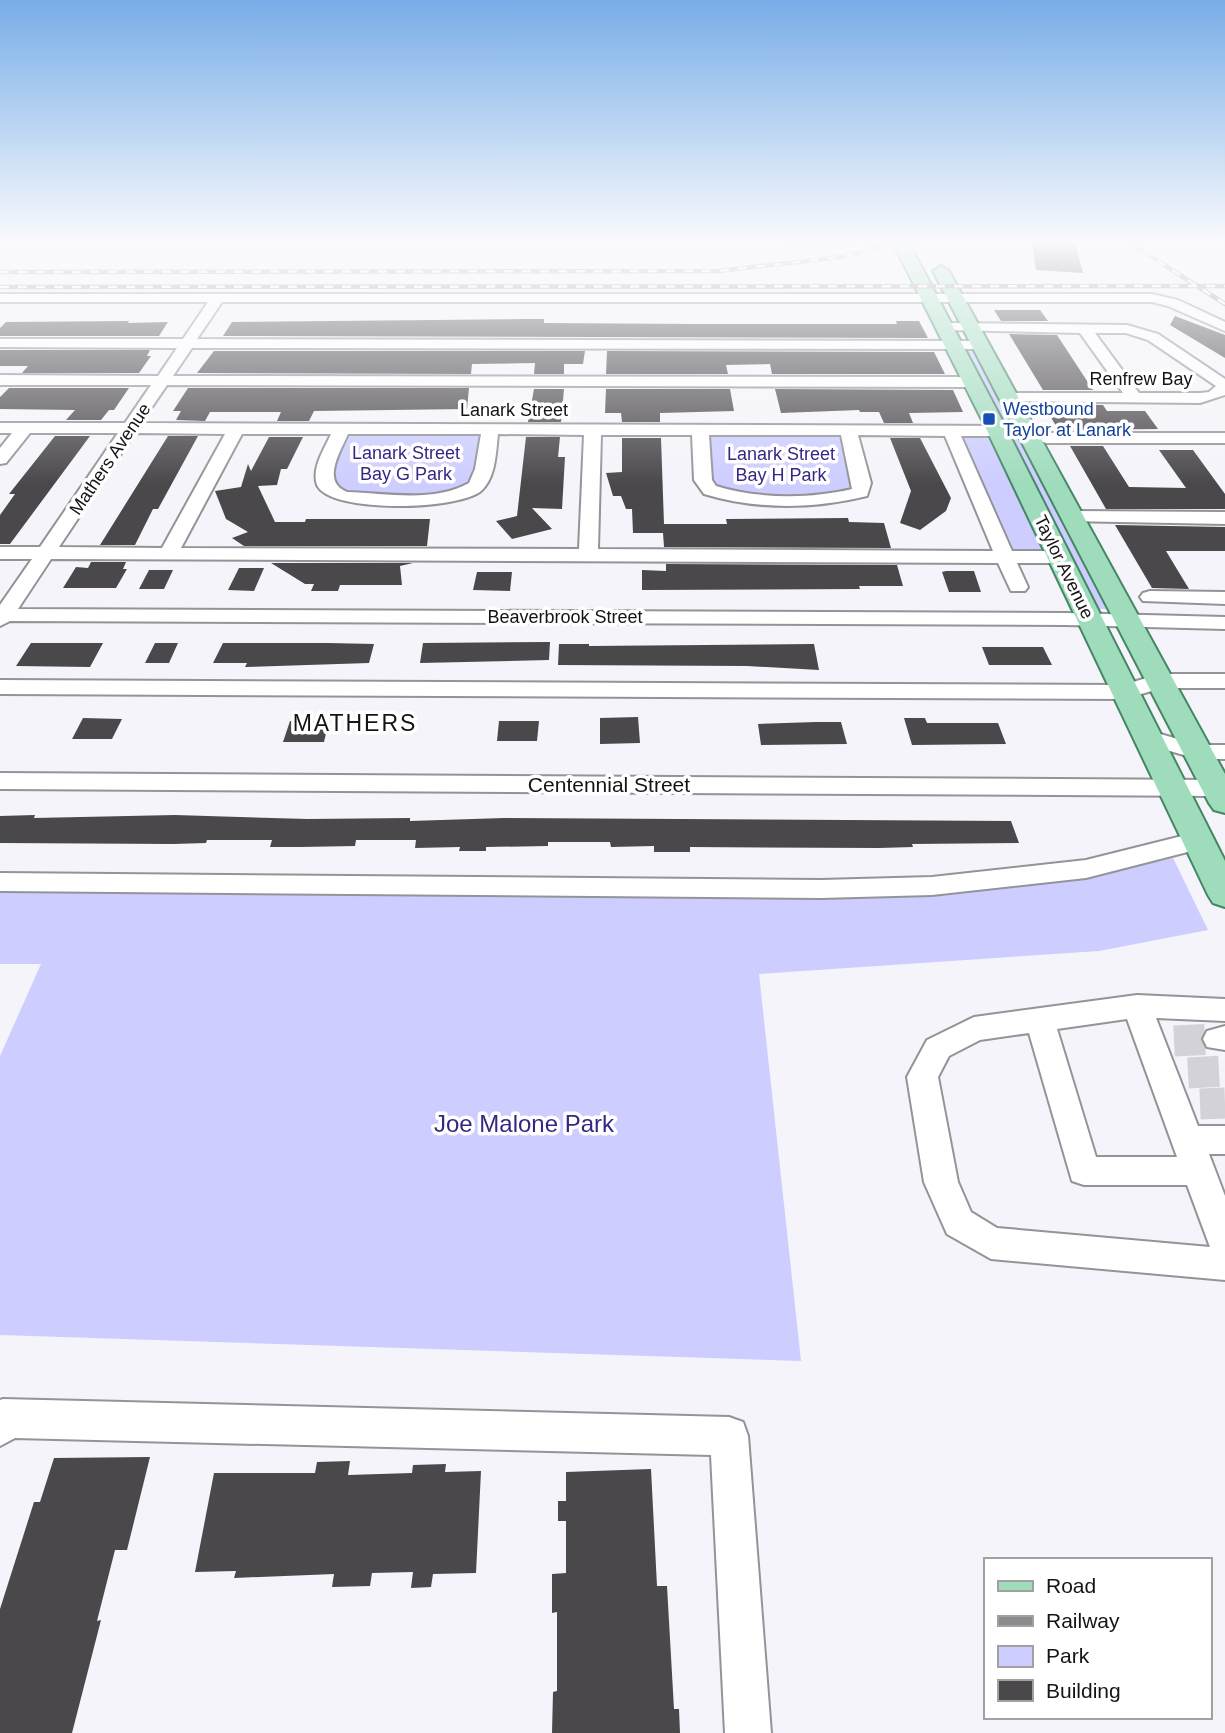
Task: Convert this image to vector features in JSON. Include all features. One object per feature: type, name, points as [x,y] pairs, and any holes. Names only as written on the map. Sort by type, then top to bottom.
[{"type":"main road","name":"Taylor Avenue","points":[[942,322],[1225,895]]},
{"type":"main road","name":"Taylor Avenue","points":[[969,322],[1221,796]]},
{"type":"street","name":"Mathers Avenue","points":[[1,617],[202,322]]},
{"type":"street","points":[[1083,327],[1134,398]]},
{"type":"street","name":"Renfrew Bay","points":[[976,336],[1083,327],[1127,329],[1142,332],[1216,377],[1224,385],[1221,392],[1213,397],[1009,398]]},
{"type":"street","points":[[0,342],[187,343],[976,336]]},
{"type":"street","points":[[0,380],[973,382]]},
{"type":"street","points":[[1167,406],[1209,438],[1225,460]]},
{"type":"street","name":"Lanark Street","points":[[0,428],[1027,431]]},
{"type":"street","points":[[0,459],[25,428]]},
{"type":"street","points":[[169,553],[236,429]]},
{"type":"street","points":[[342,429],[322,478],[325,488],[334,495],[441,498],[466,493],[476,487],[481,478],[490,429]]},
{"type":"street","points":[[588,555],[593,430]]},
{"type":"street","points":[[700,430],[703,480],[710,490],[746,499],[824,499],[861,492],[862,483],[848,431]]},
{"type":"street","points":[[951,431],[1018,587]]},
{"type":"street","points":[[1027,431],[1046,438],[1209,438]]},
{"type":"street","points":[[1073,517],[1225,518]]},
{"type":"street","points":[[0,553],[1059,557]]},
{"type":"street","points":[[1150,597],[1225,598]]},
{"type":"street","name":"Beaverbrook Street","points":[[1,617],[1090,620],[1225,623]]},
{"type":"street","points":[[0,687],[1124,692],[1160,681],[1225,681]]},
{"type":"street","points":[[1146,737],[1198,752],[1225,752]]},
{"type":"street","name":"Centennial Street","points":[[0,781],[1172,788],[1221,796]]},
{"type":"street","points":[[0,882],[821,889],[932,886],[1086,869],[1198,841]]},
{"type":"street","points":[[1137,1006],[1163,1042],[1181,1089],[1188,1140],[1225,1241]]},
{"type":"street","points":[[1222,1024],[1137,1006],[974,1030],[939,1048],[922,1076],[941,1182],[959,1223],[991,1243],[1225,1264]]},
{"type":"street","points":[[1040,1020],[1084,1171],[1199,1171]]},
{"type":"street","points":[[1188,1140],[1225,1140]]},
{"type":"street","points":[[0,1427],[3,1419],[729,1436],[748,1733]]},
{"type":"green space","points":[[964,351],[976,351],[1013,425],[1004,425]]},
{"type":"green space","name":"Lanark Street Bay G Park","points":[[342,429],[490,429],[481,478],[455,496],[345,497],[325,488]]},
{"type":"green space","points":[[951,431],[997,431],[1059,557],[1005,556]]},
{"type":"green space","name":"Lanark Street Bay H Park","points":[[714,434],[829,434],[843,439],[855,483],[843,492],[817,495],[745,495],[722,490],[710,481],[707,439]]},
{"type":"green space","points":[[1020,437],[1109,609],[1096,609],[1009,439]]},
{"type":"green space","name":"Joe Malone Park","points":[[1173,858],[1208,930],[1099,951],[759,974],[801,1361],[0,1335],[0,1056],[41,964],[0,964],[0,892],[885,896],[952,894],[1086,878]]},
{"type":"building","points":[[6,322],[168,322],[159,336],[0,336],[0,328]]},
{"type":"building","points":[[232,322],[897,324],[896,322],[919,322],[928,338],[223,336]]},
{"type":"building","points":[[1172,322],[1190,322],[1225,335],[1225,358],[1170,325]]},
{"type":"building","points":[[1009,334],[1057,335],[1093,390],[1043,390]]},
{"type":"building","points":[[0,350],[150,350],[147,356],[151,356],[139,373],[22,373],[28,366],[0,366]]},
{"type":"building","points":[[214,351],[585,351],[583,364],[564,364],[564,374],[534,374],[535,363],[472,364],[471,374],[197,373]]},
{"type":"building","points":[[607,351],[934,352],[945,374],[772,374],[770,364],[726,365],[728,374],[606,374]]},
{"type":"building","points":[[9,388],[129,388],[114,410],[109,410],[101,420],[66,420],[75,410],[0,409],[0,397]]},
{"type":"building","points":[[188,388],[469,388],[467,409],[314,411],[309,421],[277,421],[281,412],[210,412],[205,421],[176,420],[181,411],[173,411]]},
{"type":"building","points":[[534,389],[564,389],[561,422],[528,422]]},
{"type":"building","points":[[606,389],[730,389],[734,411],[660,413],[660,422],[622,422],[621,413],[605,413]]},
{"type":"building","points":[[775,389],[953,390],[963,412],[909,413],[913,423],[884,423],[879,412],[859,410],[781,413]]},
{"type":"building","points":[[1052,404],[1103,405],[1107,411],[1145,411],[1158,429],[1062,430],[1058,429],[1047,411],[1056,411]]},
{"type":"building","points":[[55,436],[90,436],[10,544],[0,544],[0,515],[15,494],[9,494]]},
{"type":"building","points":[[168,436],[198,436],[158,509],[153,509],[135,545],[100,545]]},
{"type":"building","points":[[269,437],[303,437],[287,469],[281,469],[277,485],[258,486],[275,522],[305,522],[306,519],[430,519],[427,546],[244,546],[232,538],[248,532],[226,519],[215,491],[241,487],[248,464],[251,471]]},
{"type":"building","points":[[526,437],[560,437],[558,457],[565,457],[562,509],[532,508],[552,529],[512,539],[496,521],[517,516]]},
{"type":"building","points":[[622,438],[661,438],[664,524],[727,524],[726,519],[848,518],[849,522],[884,523],[891,548],[664,547],[663,533],[633,533],[632,509],[626,509],[621,496],[613,496],[606,473],[622,472]]},
{"type":"building","points":[[890,438],[920,438],[951,498],[946,511],[920,530],[900,523],[911,491]]},
{"type":"building","points":[[1070,446],[1103,446],[1129,487],[1186,488],[1159,450],[1193,450],[1225,494],[1225,509],[1106,509]]},
{"type":"building","points":[[1115,525],[1225,527],[1225,551],[1166,551],[1189,589],[1152,588]]},
{"type":"building","points":[[91,562],[126,562],[123,569],[127,569],[116,588],[63,588],[76,567],[88,568]]},
{"type":"building","points":[[271,563],[413,563],[400,566],[402,585],[340,585],[338,591],[311,591],[314,584],[305,584]]},
{"type":"building","points":[[666,564],[897,565],[903,586],[859,586],[860,589],[642,590],[642,570],[666,571]]},
{"type":"building","points":[[239,568],[264,568],[254,591],[228,590]]},
{"type":"building","points":[[149,570],[173,570],[164,589],[139,589]]},
{"type":"building","points":[[974,571],[981,592],[949,592],[942,572]]},
{"type":"building","points":[[477,572],[512,572],[510,591],[473,590]]},
{"type":"building","points":[[550,642],[549,660],[420,663],[423,643]]},
{"type":"building","points":[[31,643],[103,643],[90,667],[16,666]]},
{"type":"building","points":[[155,643],[178,643],[169,663],[145,663]]},
{"type":"building","points":[[223,643],[374,644],[369,663],[245,667],[247,663],[213,663]]},
{"type":"building","points":[[559,644],[814,644],[819,670],[747,666],[558,665]]},
{"type":"building","points":[[982,647],[1043,647],[1052,665],[989,665]]},
{"type":"building","points":[[638,717],[640,743],[600,744],[600,718]]},
{"type":"building","points":[[83,718],[122,719],[112,739],[72,739]]},
{"type":"building","points":[[904,718],[925,718],[927,723],[998,723],[1006,744],[912,745]]},
{"type":"building","points":[[290,721],[329,721],[324,742],[283,742]]},
{"type":"building","points":[[499,721],[539,721],[537,741],[497,741]]},
{"type":"building","points":[[841,722],[847,744],[761,745],[758,724]]},
{"type":"building","points":[[35,815],[34,818],[175,815],[308,819],[410,818],[410,821],[504,818],[1011,821],[1019,843],[912,844],[913,847],[879,848],[690,847],[690,852],[654,852],[654,846],[611,847],[610,842],[548,842],[548,846],[486,847],[486,851],[459,851],[460,847],[415,848],[416,840],[356,840],[355,846],[300,847],[270,847],[272,840],[207,840],[206,843],[173,844],[0,843],[0,816]]},
{"type":"building","points":[[150,1457],[127,1550],[115,1550],[97,1621],[101,1620],[72,1733],[0,1733],[0,1609],[34,1502],[40,1502],[54,1458]]},
{"type":"building","points":[[350,1461],[348,1475],[412,1473],[413,1465],[446,1464],[445,1472],[481,1471],[476,1573],[433,1574],[431,1587],[411,1588],[413,1572],[372,1573],[370,1586],[332,1587],[334,1574],[234,1578],[236,1571],[195,1572],[214,1473],[315,1473],[317,1462]]},
{"type":"building","points":[[651,1469],[657,1586],[667,1586],[674,1709],[679,1709],[680,1733],[552,1733],[553,1692],[557,1691],[557,1612],[552,1613],[552,1574],[566,1573],[566,1521],[558,1521],[558,1501],[566,1501],[566,1472]]},
{"type":"tunnel","points":[[1174,1041],[1218,1039]]},
{"type":"tunnel","points":[[1188,1073],[1225,1071]]},
{"type":"tunnel","points":[[1200,1104],[1225,1103]]},
{"type":"place","name":"Westbound Taylor at Lanark","points":[[989,419]]},
{"type":"district","name":"MATHERS","points":[[355,723]]}]
